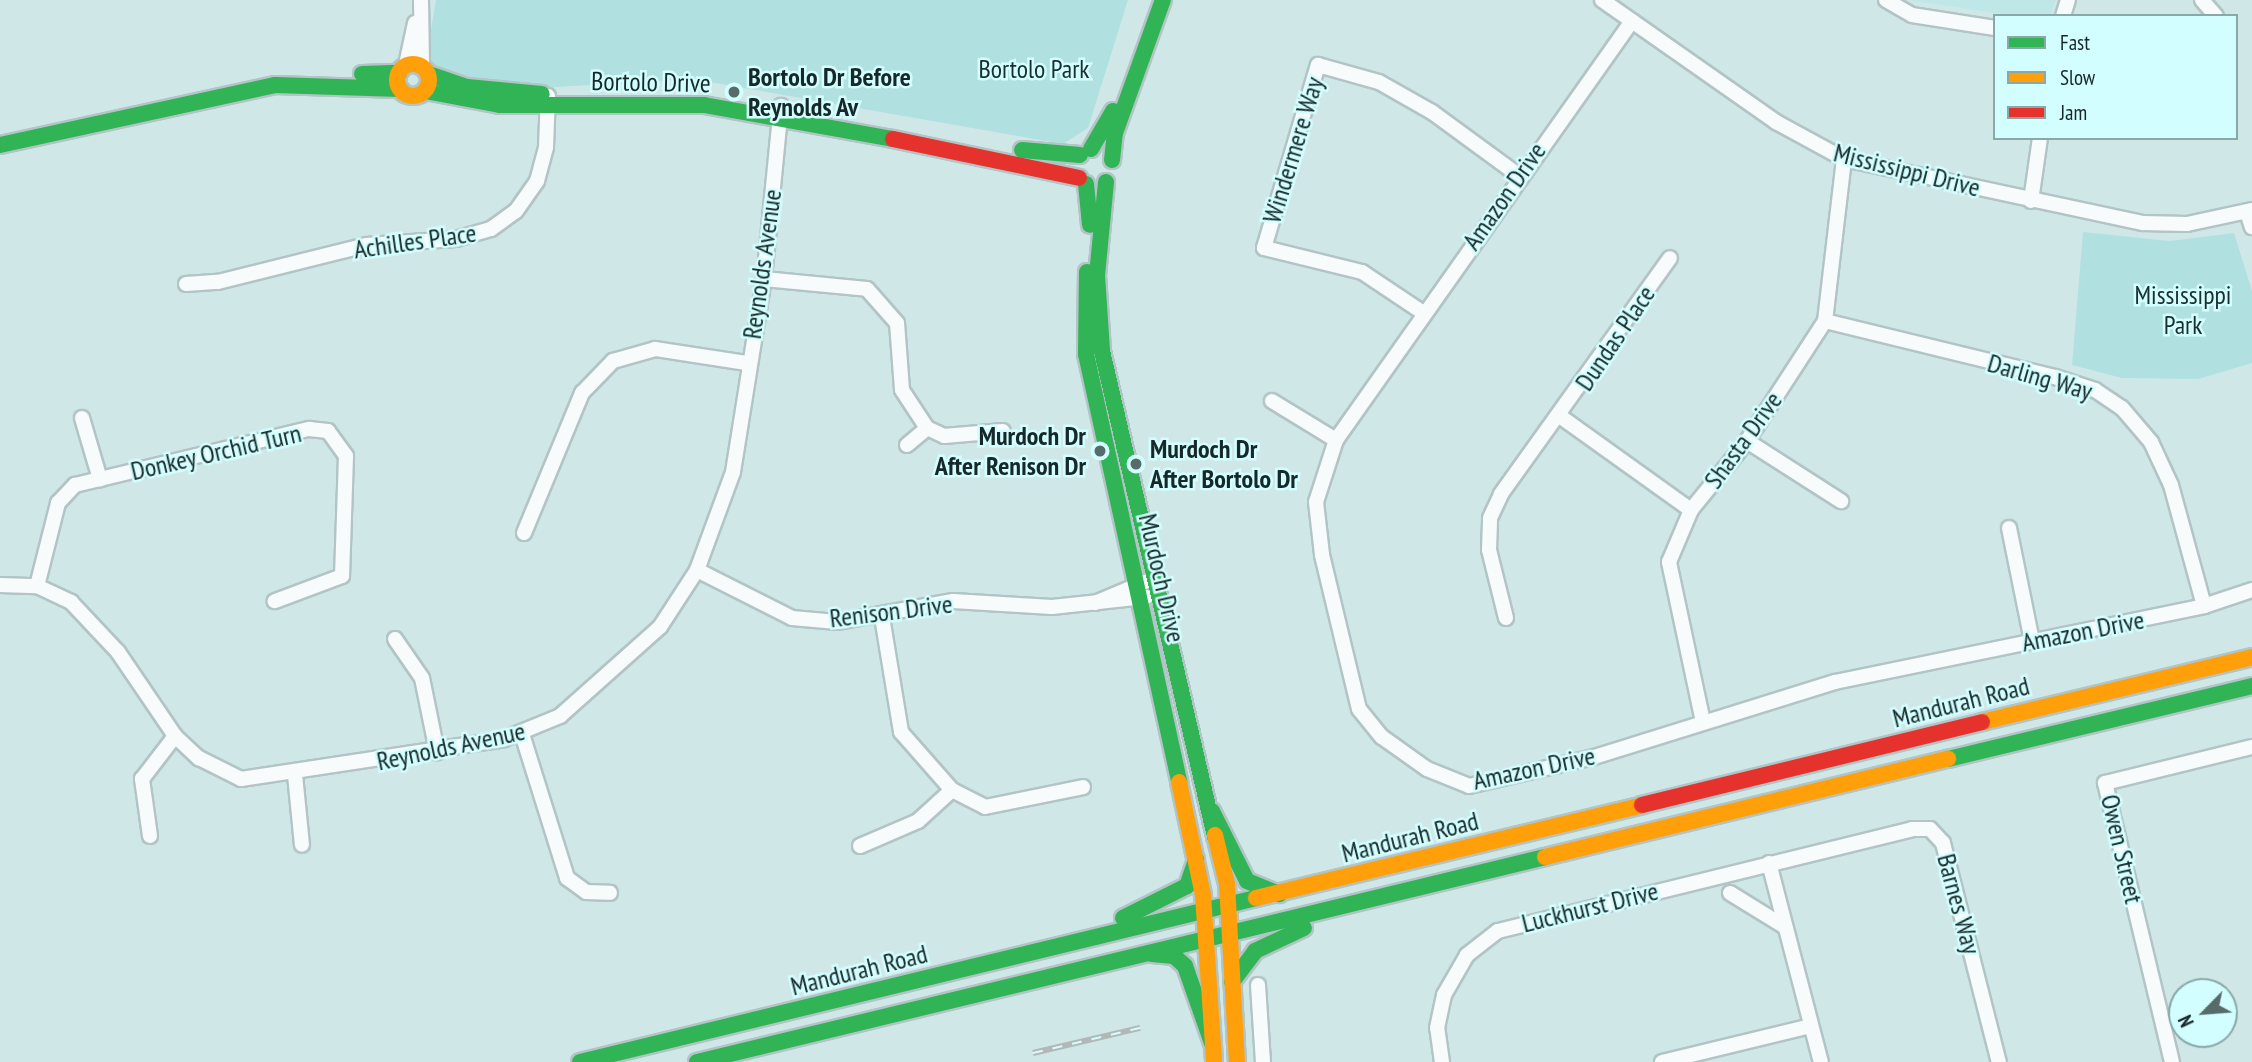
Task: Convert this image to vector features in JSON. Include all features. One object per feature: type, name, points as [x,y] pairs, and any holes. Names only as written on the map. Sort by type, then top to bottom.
[{"type":"main road","name":"Murdoch Drive","points":[[1150,0],[1122,91],[1085,152],[1082,181],[1086,354],[1212,811],[1230,905],[1237,1062]]},
{"type":"main road","name":"Murdoch Drive","points":[[1163,0],[1115,134],[1106,182],[1097,275],[1102,351],[1149,589],[1205,911],[1214,1054]]},
{"type":"main road","name":"Bortolo Drive","points":[[411,73],[412,96],[425,91],[500,105],[665,92],[781,111],[1085,152]]},
{"type":"main road","name":"Bortolo Drive","points":[[0,145],[275,85],[411,73]]},
{"type":"main road","name":"Bortolo Drive","points":[[0,133],[253,76],[411,73],[467,87],[548,100]]},
{"type":"main road","points":[[411,73],[425,91]]},
{"type":"main road","name":"Bortolo Drive","points":[[781,111],[1038,164],[1082,181]]},
{"type":"main road","points":[[1085,152],[1112,160]]},
{"type":"main road","points":[[1082,181],[1106,182]]},
{"type":"main road","name":"Mandurah Road","points":[[580,1062],[2252,657]]},
{"type":"main road","name":"Mandurah Road","points":[[697,1062],[2252,686]]},
{"type":"main road","points":[[1212,811],[1247,881],[1280,894]]},
{"type":"main road","points":[[1048,949],[1181,891],[1192,881],[1196,860]]},
{"type":"main road","points":[[1232,982],[1245,959],[1266,945],[1400,892]]},
{"type":"main road","points":[[1142,955],[1167,954],[1185,966],[1214,1054]]},
{"type":"street","name":"Mississippi Drive","points":[[1602,0],[1776,122],[1844,159],[2143,223],[2187,224],[2250,211]]},
{"type":"street","points":[[1886,0],[1912,15],[1993,28]]},
{"type":"street","points":[[2202,0],[2214,14]]},
{"type":"street","points":[[411,73],[421,1]]},
{"type":"street","name":"Amazon Drive","points":[[1632,21],[1518,175],[1336,440],[1316,502],[1322,555],[1359,709],[1401,753],[1469,786],[1594,757],[1835,682],[2204,606],[2252,590]]},
{"type":"street","name":"Windermere Way","points":[[1422,312],[1362,272],[1264,248],[1318,65],[1379,82],[1422,106],[1518,175]]},
{"type":"street","name":"Achilles Place","points":[[186,284],[218,282],[366,245],[456,239],[491,229],[516,211],[537,181],[548,100]]},
{"type":"street","name":"Reynolds Avenue","points":[[0,585],[37,586],[71,602],[97,625],[175,736],[199,758],[241,779],[295,775],[437,752],[522,734],[575,704],[660,627],[697,570],[733,472],[746,363],[764,279],[781,111]]},
{"type":"street","points":[[2031,201],[2040,140]]},
{"type":"street","name":"Shasta Drive","points":[[1703,722],[1669,562],[1692,510],[1747,441],[1825,321],[1844,159]]},
{"type":"street","points":[[2250,211],[2252,227]]},
{"type":"street","name":"Dundas Place","points":[[1506,618],[1489,550],[1490,518],[1501,494],[1561,417],[1670,258]]},
{"type":"street","points":[[764,279],[867,289],[888,307],[897,323],[902,390],[927,428],[944,436],[1003,431]]},
{"type":"street","name":"Darling Way","points":[[1825,321],[2055,377],[2095,390],[2122,408],[2151,442],[2171,485],[2204,606]]},
{"type":"street","points":[[524,533],[582,394],[613,361],[655,349],[746,363]]},
{"type":"street","points":[[1272,401],[1336,440]]},
{"type":"street","name":"Dundas Place","points":[[1561,417],[1692,510]]},
{"type":"street","points":[[82,418],[100,479]]},
{"type":"street","points":[[907,445],[927,428]]},
{"type":"street","name":"Donkey Orchid Turn","points":[[37,586],[58,503],[75,485],[309,429],[328,431],[346,456],[342,576],[275,601]]},
{"type":"street","points":[[1747,441],[1841,501]]},
{"type":"street","points":[[2009,528],[2032,641]]},
{"type":"street","name":"Renison Drive","points":[[697,570],[792,618],[882,617],[953,601],[1095,603],[1149,589]]},
{"type":"street","points":[[882,617],[901,732],[952,790],[985,807],[1083,787]]},
{"type":"street","points":[[395,639],[422,678],[437,752]]},
{"type":"street","points":[[522,734],[567,878],[586,892],[610,893]]},
{"type":"street","points":[[150,836],[142,779],[175,736]]},
{"type":"street","name":"Owen Street","points":[[2172,1062],[2105,783],[2252,747]]},
{"type":"street","points":[[295,775],[302,845]]},
{"type":"street","points":[[860,846],[918,821],[952,790]]},
{"type":"street","name":"Barnes Way","points":[[1769,863],[1930,830],[1950,862],[1999,1062]]},
{"type":"street","points":[[1769,863],[1821,1062]]},
{"type":"street","name":"Luckhurst Drive","points":[[1442,1062],[1437,1028],[1444,995],[1467,955],[1498,931],[1769,863]]},
{"type":"street","points":[[1730,893],[1785,927]]},
{"type":"street","points":[[1258,985],[1263,1062]]},
{"type":"street","points":[[1662,1062],[1811,1026]]},
{"type":"shaded area","points":[[1909,0],[2056,0],[2051,14],[2002,14]]},
{"type":"green space","name":"Bortolo Park","points":[[436,0],[1128,0],[1088,128],[1063,144],[692,79],[540,88],[424,71]]},
{"type":"green space","name":"Mississippi Park","points":[[2083,232],[2170,241],[2234,233],[2252,291],[2252,363],[2198,379],[2122,378],[2072,365]]},
{"type":"railway","points":[[1033,1053],[1140,1028]]},
{"type":"traffic: fast","points":[[1112,160],[1115,133],[1163,0]]},
{"type":"traffic: fast","points":[[362,74],[399,73]]},
{"type":"traffic: fast","points":[[429,74],[467,87],[542,94]]},
{"type":"traffic: fast","points":[[0,145],[275,85],[400,89]]},
{"type":"traffic: fast","points":[[425,91],[500,105],[704,105],[893,139]]},
{"type":"traffic: fast","points":[[1091,149],[1113,111]]},
{"type":"traffic: fast","points":[[1022,150],[1080,155]]},
{"type":"traffic: fast","points":[[1106,182],[1097,275],[1102,351],[1215,835]]},
{"type":"traffic: fast","points":[[1086,184],[1090,225]]},
{"type":"traffic: fast","points":[[1087,272],[1086,354],[1179,782]]},
{"type":"traffic: fast","points":[[1948,759],[2252,686]]},
{"type":"traffic: fast","points":[[1212,811],[1247,881],[1279,894]]},
{"type":"traffic: fast","points":[[697,1062],[1545,857]]},
{"type":"traffic: fast","points":[[1123,918],[1187,886],[1196,860]]},
{"type":"traffic: fast","points":[[580,1062],[1256,898]]},
{"type":"traffic: fast","points":[[1232,982],[1255,951],[1304,928]]},
{"type":"traffic: fast","points":[[1152,954],[1174,956],[1185,966],[1213,1046]]},
{"type":"traffic: slow","points":[[413,64],[424,69],[429,80],[424,91],[413,96],[402,91],[397,80],[402,69],[413,64]]},
{"type":"traffic: slow","points":[[1982,722],[2252,657]]},
{"type":"traffic: slow","points":[[1545,857],[1948,759]]},
{"type":"traffic: slow","points":[[1179,782],[1203,895],[1214,1062]]},
{"type":"traffic: slow","points":[[1256,898],[1642,805]]},
{"type":"traffic: slow","points":[[1215,835],[1227,884],[1237,1062]]},
{"type":"traffic: jam","points":[[893,139],[1079,178]]},
{"type":"traffic: jam","points":[[1642,805],[1982,722]]},
{"type":"place","name":"Bortolo Dr Before Reynolds Av","points":[[734,92]]},
{"type":"place","name":"Murdoch Dr After Renison Dr","points":[[1100,451]]},
{"type":"place","name":"Murdoch Dr After Bortolo Dr","points":[[1136,464]]}]
